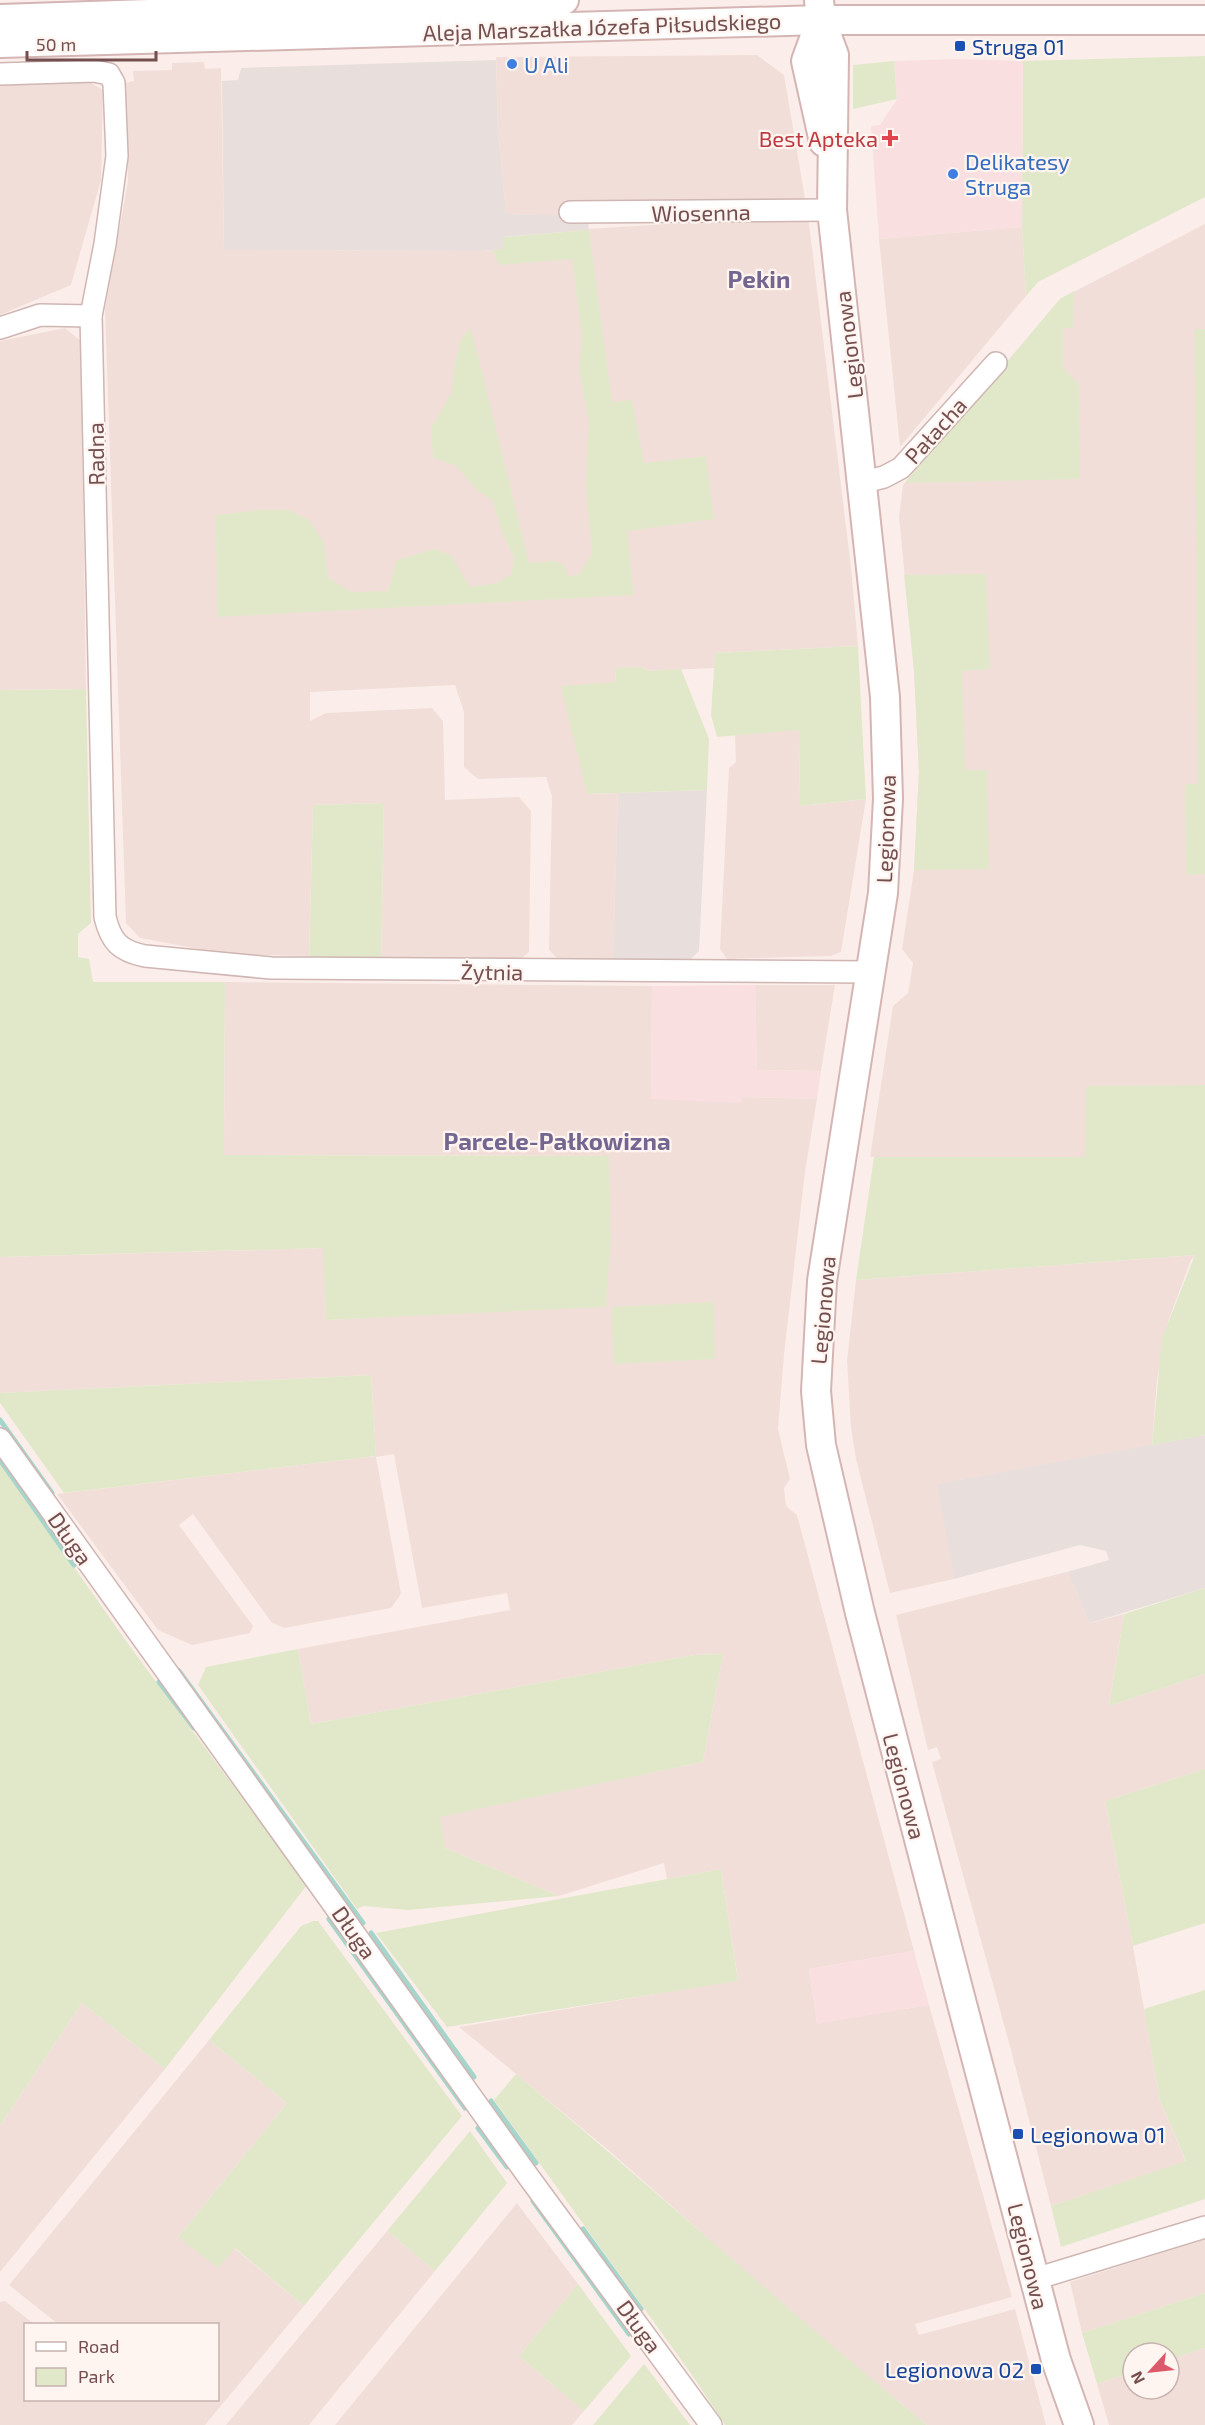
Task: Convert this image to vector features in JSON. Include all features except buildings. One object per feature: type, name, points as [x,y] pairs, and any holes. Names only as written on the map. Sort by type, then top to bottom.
[{"type":"main road","name":"Aleja Marszałka Józefa Piłsudskiego","points":[[0,19],[564,0]]},
{"type":"main road","name":"Aleja Marszałka Józefa Piłsudskiego","points":[[0,43],[820,10],[1205,20]]},
{"type":"main road","name":"Legionowa","points":[[820,10],[806,61],[831,169],[832,210],[864,482],[885,697],[888,799],[883,893],[822,1281],[816,1391],[821,1445],[860,1613],[1056,2360],[1079,2425]]},
{"type":"street","name":"Radna","points":[[0,74],[94,71],[112,77],[117,156],[105,244],[91,316],[105,917],[110,935],[116,945]]},
{"type":"street","name":"Wiosenna","points":[[570,212],[832,210]]},
{"type":"street","points":[[0,328],[40,315],[91,316]]},
{"type":"street","name":"Pałacha","points":[[864,482],[884,477],[901,468],[996,363]]},
{"type":"street","name":"Żytnia","points":[[116,945],[129,953],[145,956],[271,968],[870,972]]},
{"type":"street","name":"Długa","points":[[0,1439],[528,2175],[711,2425]]},
{"type":"street","points":[[1035,2278],[1205,2227]]},
{"type":"shaded area","points":[[757,55],[784,75],[806,204],[567,216],[506,214],[498,131],[496,57]]},
{"type":"shaded area","points":[[954,59],[1023,61],[1022,227],[879,239],[871,126],[880,125],[897,99],[894,61]]},
{"type":"shaded area","points":[[496,60],[498,131],[506,214],[587,216],[589,230],[503,237],[503,249],[483,251],[224,250],[222,81],[238,80],[241,68]]},
{"type":"shaded area","points":[[204,62],[205,69],[221,68],[224,250],[483,251],[503,249],[588,229],[808,215],[851,567],[858,646],[715,653],[714,668],[649,671],[641,667],[615,669],[616,682],[587,794],[618,793],[613,959],[558,959],[549,950],[552,796],[546,777],[478,779],[464,767],[464,712],[455,685],[310,692],[310,721],[326,713],[432,708],[443,721],[445,800],[519,797],[531,811],[529,952],[517,962],[381,962],[384,803],[313,805],[309,956],[225,954],[140,938],[126,923],[105,309],[128,181],[126,83],[134,81],[133,71],[172,70],[172,63]]},
{"type":"shaded area","points":[[89,82],[103,90],[101,180],[71,285],[0,315],[0,85]]},
{"type":"shaded area","points":[[1205,224],[1205,1159],[870,1157],[893,1006],[908,993],[913,963],[902,949],[914,870],[919,772],[914,670],[899,517],[903,485],[1060,299]]},
{"type":"shaded area","points":[[1022,227],[1026,296],[900,447],[879,239]]},
{"type":"shaded area","points":[[65,328],[81,341],[86,689],[0,690],[0,341]]},
{"type":"shaded area","points":[[799,729],[800,806],[866,799],[841,952],[831,956],[727,959],[720,949],[729,768],[736,762],[735,735]]},
{"type":"shaded area","points":[[707,790],[699,951],[691,959],[613,959],[618,793]]},
{"type":"shaded area","points":[[225,982],[652,986],[651,1097],[741,1102],[742,1097],[817,1099],[805,1172],[778,1429],[790,1479],[784,1488],[786,1506],[797,1515],[914,1951],[809,1969],[817,2023],[929,2005],[1012,2297],[915,2324],[919,2335],[1015,2309],[1046,2425],[927,2425],[813,2331],[607,2149],[459,2027],[738,1980],[721,1869],[667,1879],[664,1863],[559,1896],[445,1848],[439,1816],[703,1762],[723,1654],[694,1655],[311,1724],[298,1649],[510,1610],[507,1593],[422,1608],[394,1454],[376,1457],[401,1594],[391,1608],[285,1628],[272,1623],[193,1514],[179,1525],[253,1626],[250,1633],[192,1645],[158,1630],[57,1494],[376,1456],[371,1375],[0,1393],[0,1257],[324,1248],[326,1320],[439,1314],[608,1156],[224,1155]]},
{"type":"shaded area","points":[[755,985],[835,985],[821,1071],[757,1070]]},
{"type":"shaded area","points":[[755,985],[757,1070],[821,1071],[817,1099],[742,1097],[741,1103],[651,1099],[652,986]]},
{"type":"shaded area","points":[[1196,1255],[1191,1260],[1168,1322],[1157,1380],[1152,1445],[938,1484],[954,1579],[890,1593],[856,1459],[851,1428],[847,1361],[856,1280]]},
{"type":"shaded area","points":[[1205,1435],[1205,1588],[1090,1623],[1067,1572],[1109,1560],[1106,1551],[1080,1545],[954,1579],[937,1484]]},
{"type":"shaded area","points":[[1067,1572],[1090,1623],[1124,1614],[1109,1706],[1205,1674],[1205,1769],[1105,1801],[1160,2100],[1186,2162],[1051,2206],[932,1762],[941,1759],[937,1747],[928,1750],[896,1615]]},
{"type":"shaded area","points":[[914,1951],[929,2005],[817,2024],[809,1969]]},
{"type":"shaded area","points":[[82,2003],[165,2069],[0,2272],[0,2126]]},
{"type":"shaded area","points":[[209,2040],[287,2103],[178,2237],[234,2248],[304,2306],[205,2425],[0,2425],[0,2302],[5,2301],[33,2323],[24,2323],[24,2401],[219,2401],[219,2323],[57,2323],[9,2285]]},
{"type":"shaded area","points":[[517,2203],[578,2284],[519,2356],[584,2411],[572,2425],[335,2425]]},
{"type":"shaded area","points":[[387,2231],[435,2271],[309,2425],[226,2425]]},
{"type":"shaded area","points":[[1205,2239],[1205,2293],[1082,2333],[1070,2282]]},
{"type":"shaded area","points":[[1205,2348],[1205,2425],[1109,2425],[1097,2384],[1121,2376],[1121,2401],[1181,2401],[1181,2356]]},
{"type":"green space","points":[[1205,56],[1205,197],[1038,282],[1026,296],[1022,227],[1023,61]]},
{"type":"green space","points":[[894,61],[897,99],[853,109],[853,65]]},
{"type":"green space","points":[[589,230],[612,402],[632,400],[644,463],[706,456],[714,519],[627,531],[634,595],[217,617],[216,515],[261,510],[289,510],[309,520],[324,543],[328,578],[352,592],[388,591],[397,560],[434,549],[451,555],[470,587],[496,583],[512,574],[514,558],[502,532],[493,501],[477,490],[455,465],[433,458],[431,428],[452,392],[455,361],[462,337],[471,328],[529,563],[554,561],[564,565],[569,577],[579,574],[592,554],[586,485],[589,422],[579,368],[582,336],[572,259],[499,265],[492,250],[503,249],[503,237]]},
{"type":"green space","points":[[1074,291],[1073,328],[1063,328],[1063,368],[1079,384],[1080,479],[905,483],[1060,299]]},
{"type":"green space","points":[[1195,329],[1205,329],[1205,874],[1186,875],[1185,784],[1198,784]]},
{"type":"green space","points":[[986,574],[990,669],[962,671],[965,770],[987,770],[989,869],[914,870],[919,772],[914,670],[904,575]]},
{"type":"green space","points":[[858,646],[866,799],[800,806],[799,730],[717,737],[711,715],[715,653]]},
{"type":"green space","points":[[641,667],[649,671],[681,669],[709,739],[707,790],[587,794],[561,686],[616,682],[615,668]]},
{"type":"green space","points":[[86,689],[91,923],[78,934],[78,957],[89,959],[93,982],[225,982],[224,1155],[609,1156],[611,1240],[606,1307],[326,1320],[323,1248],[0,1257],[0,690]]},
{"type":"green space","points":[[384,803],[381,962],[309,962],[313,805]]},
{"type":"green space","points":[[1205,1085],[1205,1435],[1152,1445],[1162,1338],[1195,1255],[856,1280],[874,1157],[1085,1157],[1086,1086]]},
{"type":"green space","points":[[714,1302],[715,1359],[614,1364],[611,1307]]},
{"type":"green space","points":[[371,1375],[376,1456],[64,1493],[0,1403],[0,1393]]},
{"type":"green space","points":[[0,1462],[131,1648],[307,1885],[165,2069],[82,2003],[0,2126]]},
{"type":"green space","points":[[1205,1588],[1205,1674],[1109,1706],[1124,1614]]},
{"type":"green space","points":[[298,1649],[311,1724],[694,1655],[723,1654],[703,1762],[440,1817],[445,1848],[559,1896],[408,1910],[364,1906],[357,1909],[198,1685],[206,1667]]},
{"type":"green space","points":[[1205,1769],[1205,1923],[1133,1946],[1105,1801]]},
{"type":"green space","points":[[721,1869],[738,1981],[447,2027],[376,1933]]},
{"type":"green space","points":[[318,1921],[462,2116],[304,2306],[235,2248],[218,2268],[178,2237],[287,2103],[209,2040],[301,1926]]},
{"type":"green space","points":[[1205,1990],[1205,2199],[1061,2247],[1051,2206],[1186,2161],[1160,2100],[1144,2009]]},
{"type":"green space","points":[[516,2074],[927,2425],[725,2425],[692,2375],[494,2100]]},
{"type":"green space","points":[[470,2131],[507,2183],[435,2271],[387,2231]]},
{"type":"green space","points":[[578,2284],[631,2356],[584,2411],[519,2356]]},
{"type":"green space","points":[[1205,2293],[1205,2348],[1181,2356],[1181,2341],[1121,2341],[1121,2376],[1097,2384],[1082,2333]]},
{"type":"green space","points":[[644,2364],[690,2425],[593,2425]]},
{"type":"waterway","points":[[0,1420],[52,1493]]},
{"type":"waterway","points":[[0,1460],[74,1565]]},
{"type":"waterway","points":[[179,1671],[363,1923]]},
{"type":"waterway","points":[[159,1682],[194,1728]]},
{"type":"waterway","points":[[329,1919],[465,2108]]},
{"type":"waterway","points":[[371,1933],[474,2077]]},
{"type":"waterway","points":[[491,2101],[536,2163]]},
{"type":"waterway","points":[[478,2128],[507,2167]]},
{"type":"waterway","points":[[533,2201],[629,2334]]},
{"type":"waterway","points":[[583,2229],[641,2309]]},
{"type":"place","name":"Struga 01","points":[[960,46]]},
{"type":"place","name":"U Ali","points":[[512,64]]},
{"type":"place","name":"Best Apteka","points":[[890,138]]},
{"type":"place","name":"Delikatesy Struga","points":[[953,174]]},
{"type":"place","name":"Legionowa 01","points":[[1018,2134]]},
{"type":"place","name":"Legionowa 02","points":[[1036,2369]]},
{"type":"district","name":"Pekin","points":[[759,278]]},
{"type":"district","name":"Parcele-Pałkowizna","points":[[557,1140]]}]
